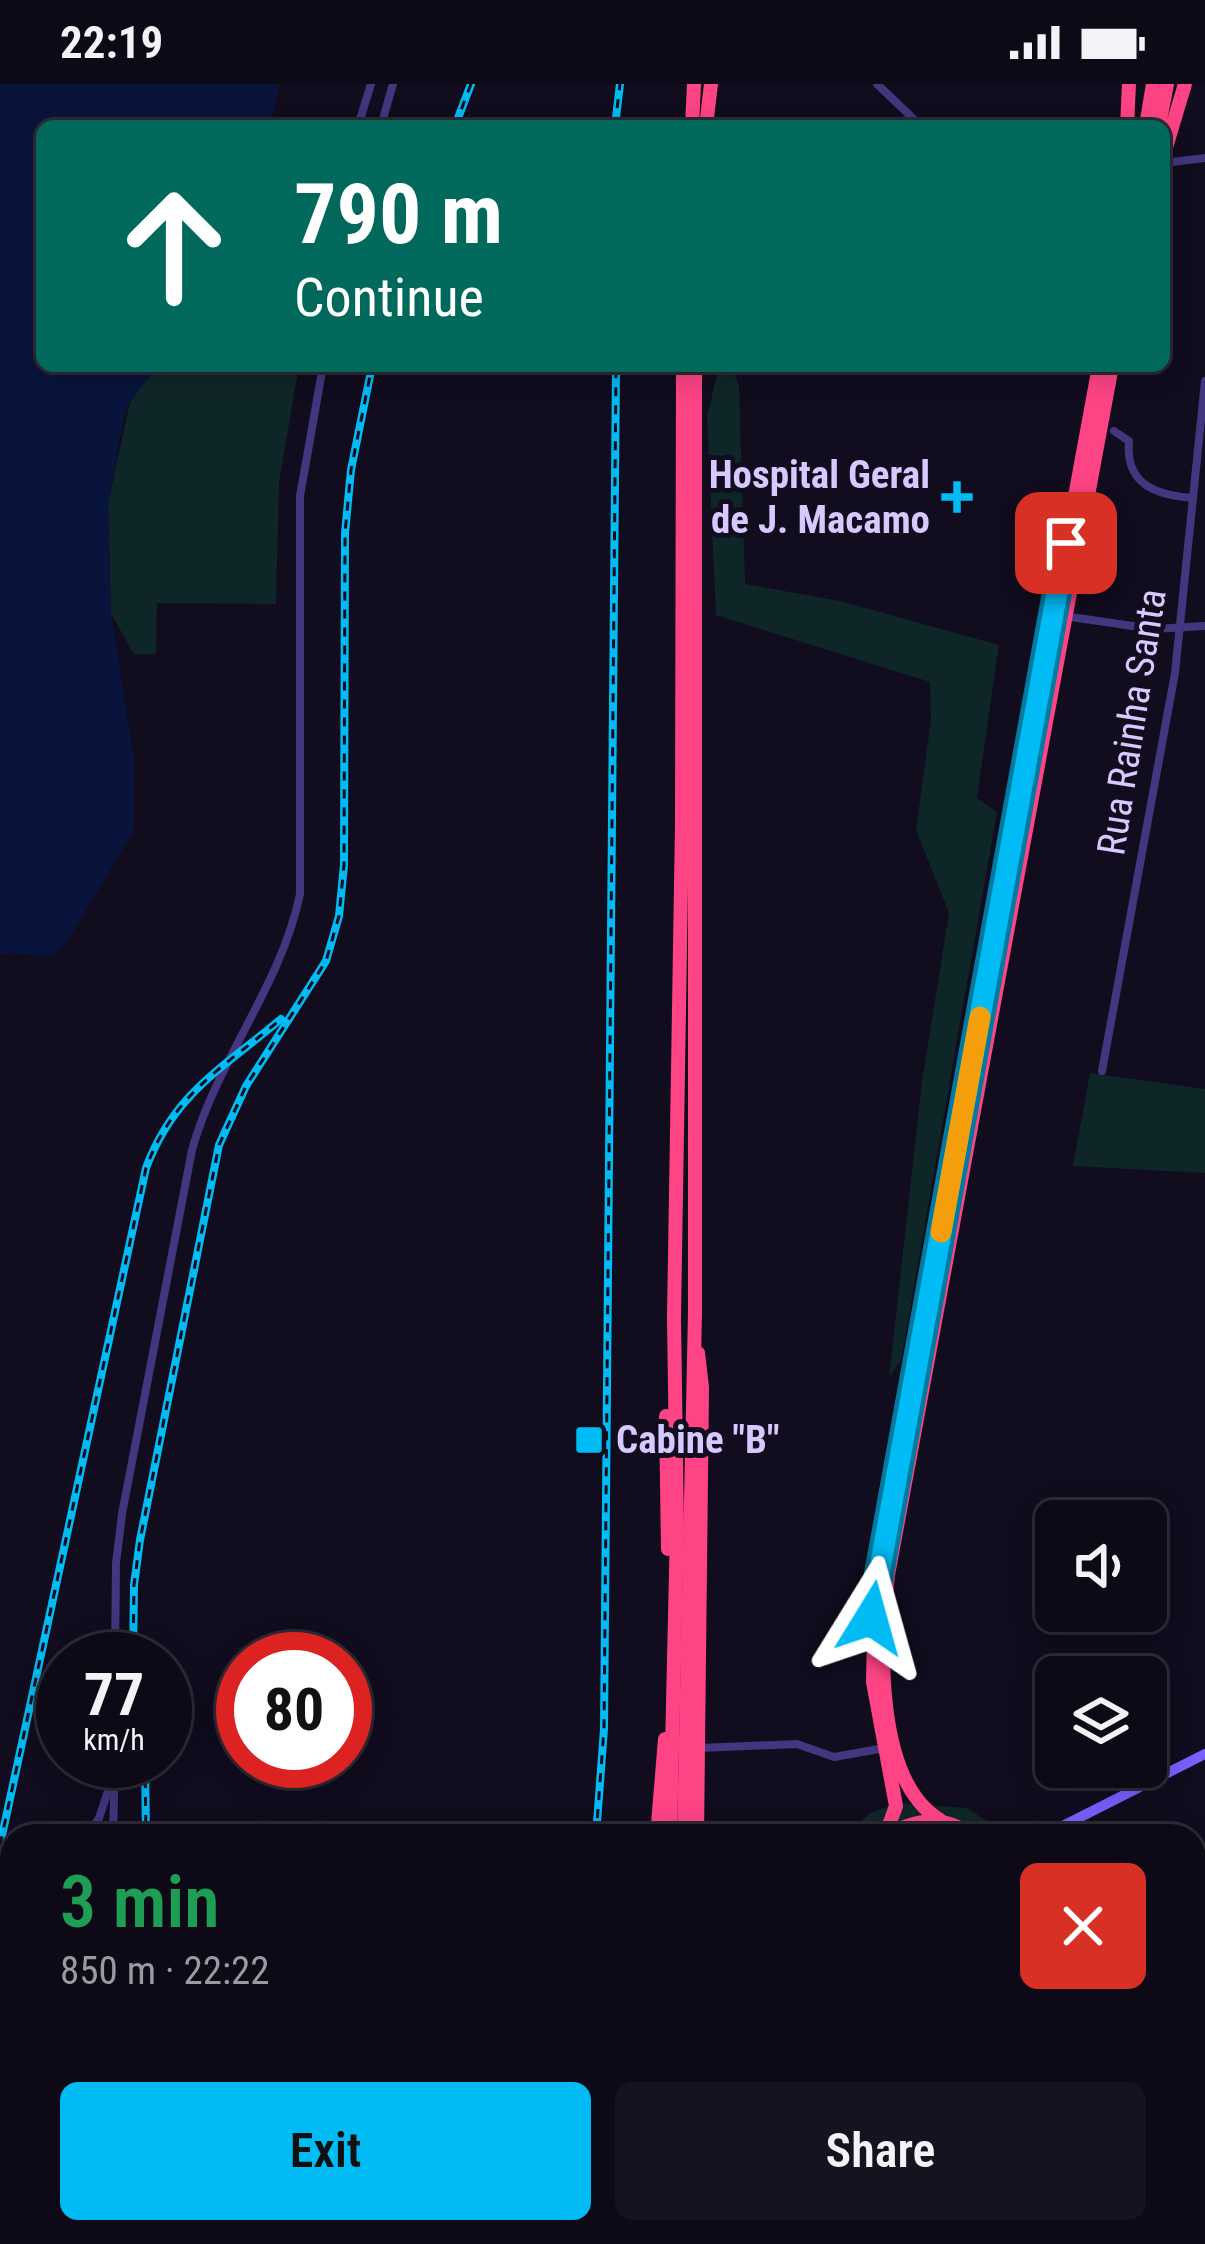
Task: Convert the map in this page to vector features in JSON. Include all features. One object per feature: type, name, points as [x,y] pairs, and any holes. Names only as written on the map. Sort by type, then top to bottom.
[{"type":"highway","points":[[692,120],[694,84]]},
{"type":"highway","points":[[705,120],[708,84]]},
{"type":"highway","points":[[1126,120],[1129,84]]},
{"type":"highway","points":[[1147,120],[1154,84]]},
{"type":"highway","points":[[1161,120],[1167,84]]},
{"type":"highway","points":[[1170,137],[1185,84]]},
{"type":"highway","points":[[683,372],[674,1317],[677,1529],[686,1751],[705,1824]]},
{"type":"highway","points":[[684,1824],[702,1387],[694,1312],[695,372]]},
{"type":"highway","points":[[948,1824],[921,1809],[896,1748],[885,1687],[882,1624],[1060,615],[1057,589],[1098,372]]},
{"type":"highway","points":[[889,1824],[896,1806],[873,1682],[874,1584],[1111,372]]},
{"type":"highway","points":[[658,1824],[665,1740],[665,1458],[674,1317]]},
{"type":"highway","points":[[672,1824],[686,1751]]},
{"type":"highway","points":[[698,1824],[699,1801]]},
{"type":"highway","points":[[911,1824],[940,1820]]},
{"type":"street","points":[[360,120],[370,84]]},
{"type":"street","points":[[383,120],[393,84]]},
{"type":"street","points":[[877,84],[915,120]]},
{"type":"street","points":[[1170,158],[1205,158]]},
{"type":"street","points":[[115,1632],[122,1514],[192,1150],[212,1093],[283,955],[300,894],[300,496],[322,372]]},
{"type":"street","name":"Rua Rainha Santa","points":[[1102,1071],[1171,704],[1205,381]]},
{"type":"street","points":[[1114,431],[1129,441],[1127,463],[1136,479],[1193,498]]},
{"type":"street","points":[[1060,615],[1125,626],[1205,626]]},
{"type":"street","points":[[686,1751],[797,1744],[834,1757],[887,1748]]},
{"type":"street","points":[[1067,1824],[1205,1754]]},
{"type":"street","points":[[94,1824],[108,1788]]},
{"type":"street","points":[[113,1824],[114,1788]]},
{"type":"green space","points":[[151,372],[298,372],[279,483],[276,604],[157,603],[156,654],[134,654],[111,614],[108,503],[131,398]]},
{"type":"green space","points":[[718,372],[734,372],[739,385],[745,584],[840,601],[999,645],[977,798],[997,812],[901,1361],[889,1377],[922,1082],[949,913],[916,830],[931,719],[930,682],[716,615],[707,417]]},
{"type":"green space","points":[[1090,1073],[1205,1089],[1205,1173],[1073,1166]]},
{"type":"green space","points":[[898,1803],[967,1808],[992,1824],[858,1824],[872,1812]]},
{"type":"water","points":[[0,84],[279,84],[272,120],[36,120],[36,372],[153,372],[126,408],[108,503],[111,614],[135,763],[133,832],[67,942],[52,957],[0,955]]},
{"type":"railway","points":[[457,120],[471,84]]},
{"type":"railway","points":[[616,120],[620,84]]},
{"type":"railway","points":[[133,1632],[140,1540],[219,1145],[246,1086],[326,961],[339,916],[344,865],[345,533],[351,470],[371,372]]},
{"type":"railway","points":[[597,1824],[604,1729],[616,372]]},
{"type":"railway","points":[[5,1824],[146,1168],[157,1142],[186,1101],[281,1019]]},
{"type":"railway","points":[[145,1788],[146,1824]]},
{"type":"slow traffic","points":[[941,1232],[980,1017]]},
{"type":"place","name":"Hospital Geral de J. Macamo","points":[[957,497]]},
{"type":"place","name":"Cabine \"B\"","points":[[589,1440]]},
{"type":"route","points":[[871,1618],[1066,543]]}]
